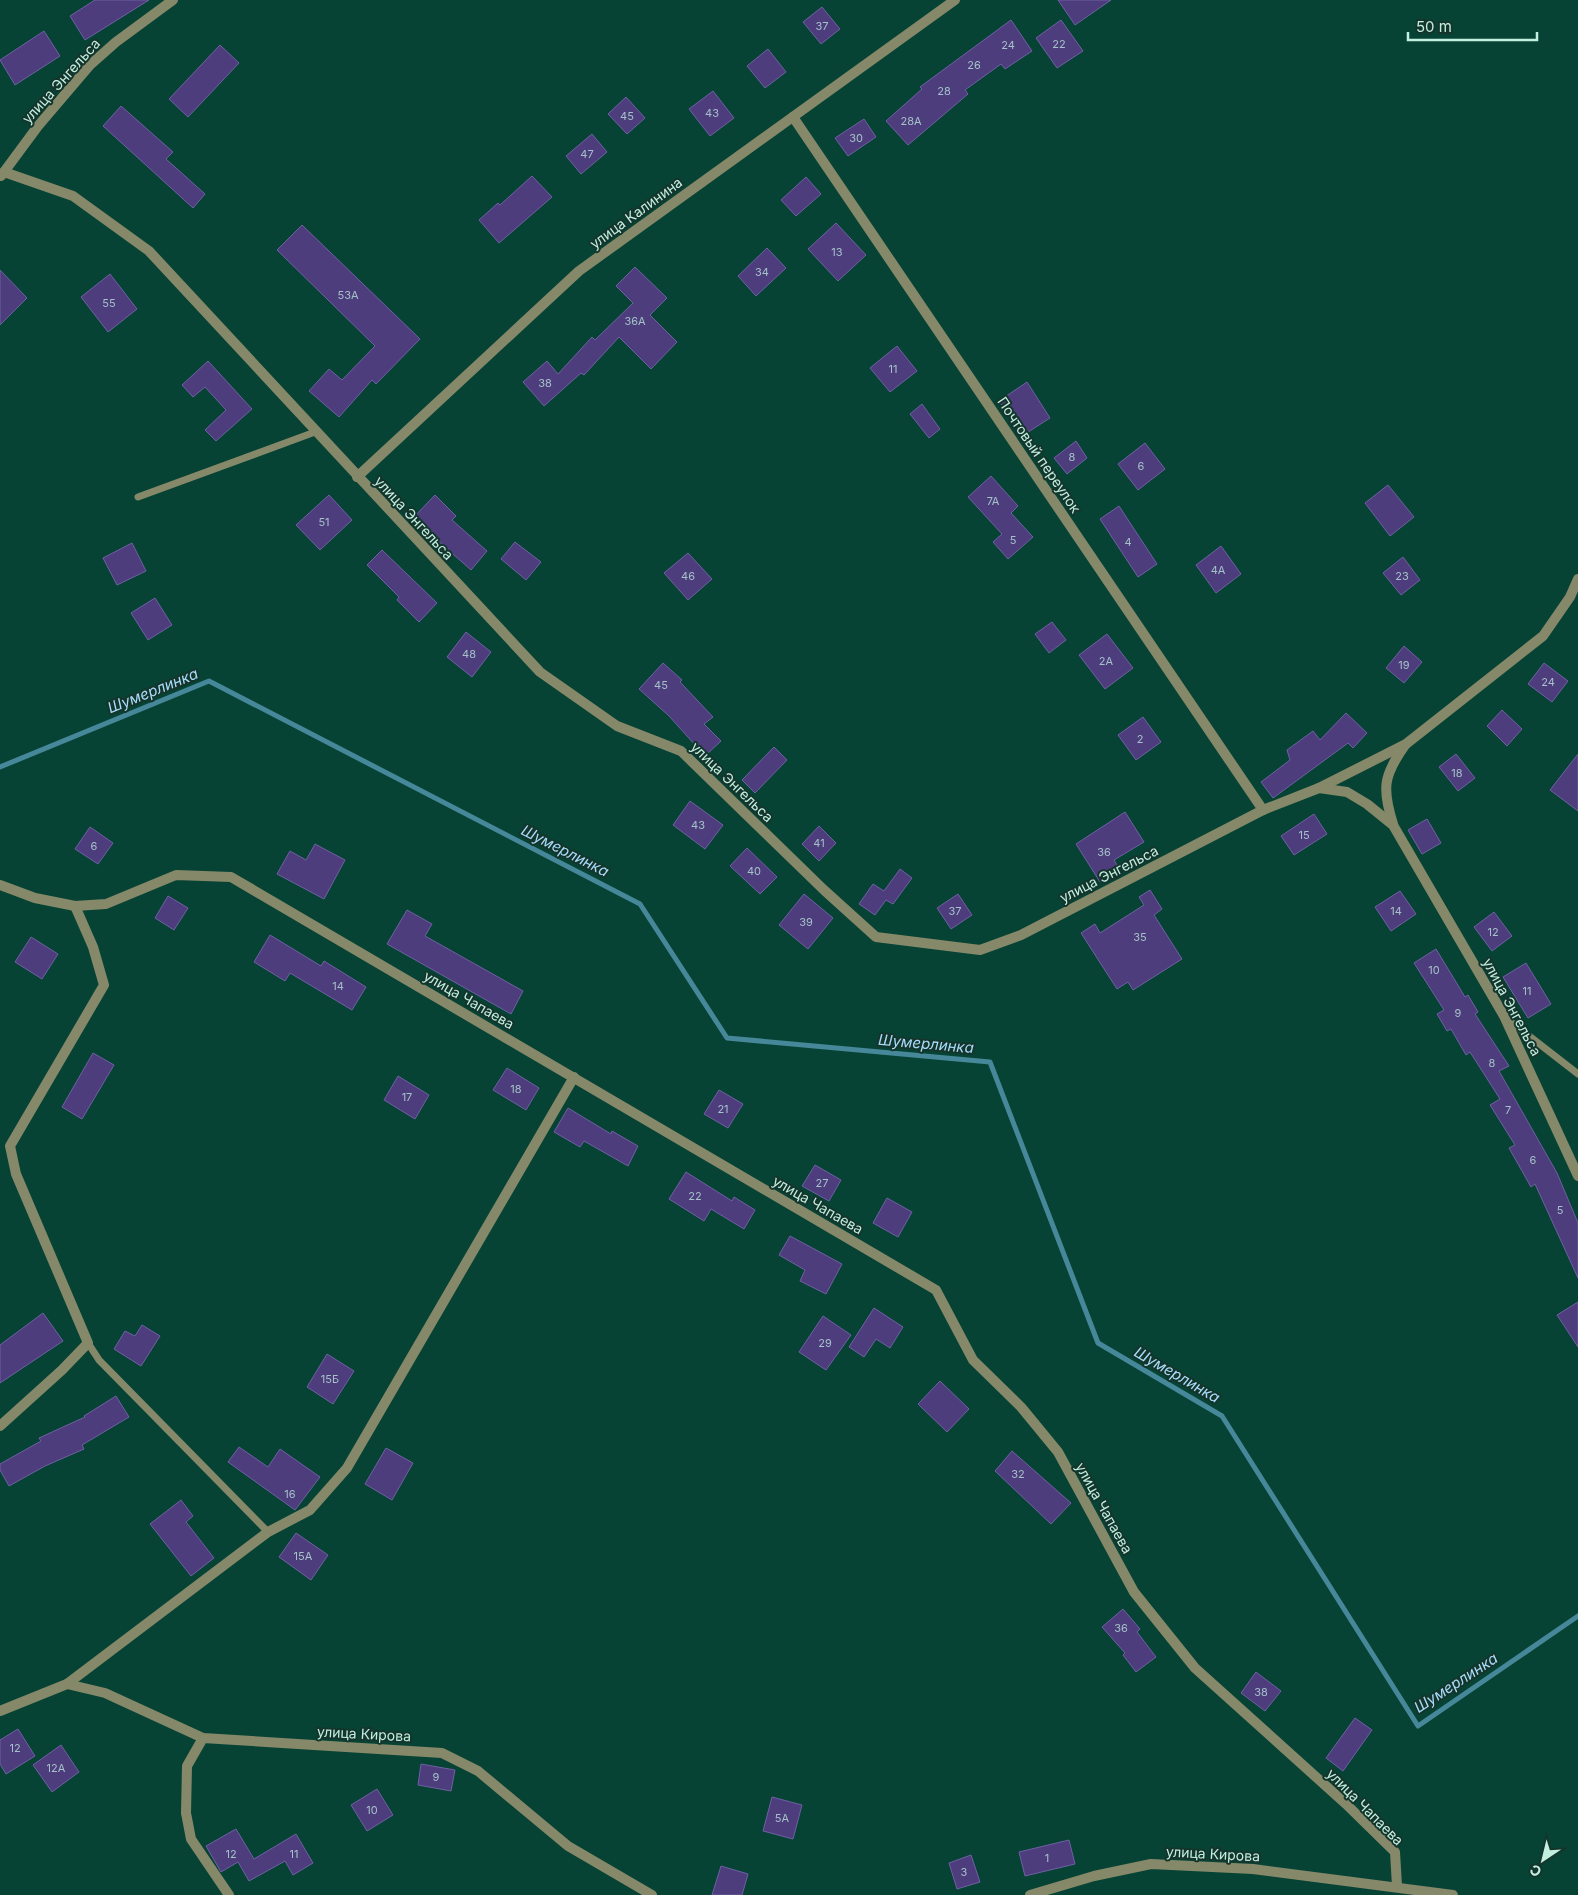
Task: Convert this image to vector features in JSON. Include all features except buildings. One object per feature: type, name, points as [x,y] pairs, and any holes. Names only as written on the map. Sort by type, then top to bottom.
[{"type":"street","name":"улица Энгельса","points":[[173,0],[116,42],[90,65],[38,126],[2,175],[73,196],[149,252],[540,672],[617,726],[681,751],[824,890],[876,937],[980,950],[1021,936],[1263,810],[1319,788],[1406,744],[1542,636],[1570,597],[1578,579]]},
{"type":"street","name":"улица Калинина","points":[[357,477],[579,271],[955,0]]},
{"type":"street","name":"Почтовый переулок","points":[[793,117],[1263,810]]},
{"type":"street","points":[[1393,825],[1385,799],[1386,778],[1391,764],[1406,744]]},
{"type":"street","name":"улица Энгельса","points":[[1319,788],[1347,792],[1368,804],[1393,825],[1504,1016],[1578,1176]]},
{"type":"street","name":"улица Чапаева","points":[[0,885],[35,898],[76,906],[106,904],[176,875],[231,877],[936,1290],[973,1360],[1021,1407],[1058,1452],[1134,1592],[1195,1668],[1346,1804],[1395,1852],[1397,1886]]},
{"type":"street","points":[[0,1426],[62,1370],[88,1343],[16,1174],[10,1146],[104,985],[93,947],[76,906]]},
{"type":"street","points":[[0,1711],[67,1684],[268,1532],[310,1510],[347,1468],[574,1077]]},
{"type":"street","points":[[67,1684],[105,1693],[203,1738],[186,1766],[186,1813],[192,1839],[229,1895]]},
{"type":"street","name":"улица Кирова","points":[[203,1738],[442,1753],[478,1771],[568,1846],[652,1895]]},
{"type":"street","name":"улица Кирова","points":[[1030,1895],[1094,1876],[1151,1864],[1253,1869],[1397,1886],[1452,1895]]},
{"type":"lane","points":[[138,497],[315,432]]},
{"type":"lane","points":[[1504,1016],[1578,1074]]},
{"type":"lane","points":[[88,1343],[99,1360],[268,1532]]},
{"type":"waterway","name":"Шумерлинка","points":[[0,767],[209,681],[640,904],[727,1038],[990,1062],[1098,1343],[1222,1416],[1418,1726],[1578,1616]]}]
